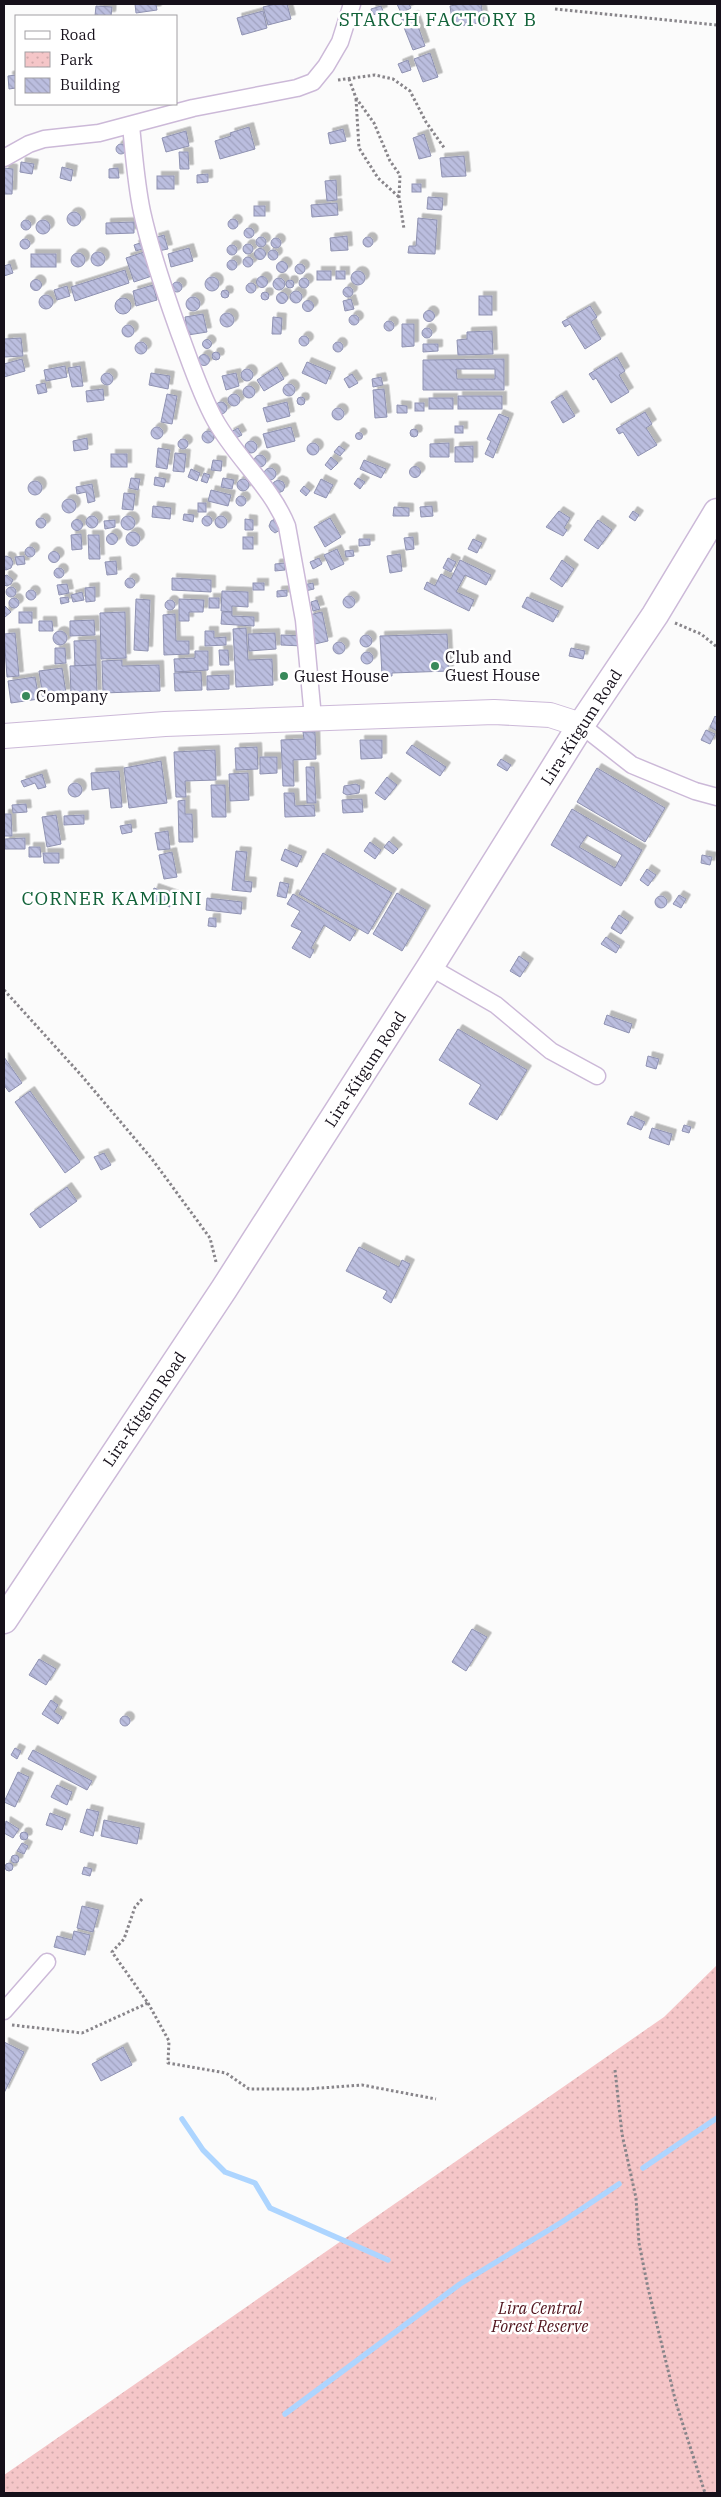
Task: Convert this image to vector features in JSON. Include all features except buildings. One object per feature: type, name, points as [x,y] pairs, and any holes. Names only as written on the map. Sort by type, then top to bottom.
[{"type":"main road","name":"Lira-Kitgum Road","points":[[4,1620],[224,1289],[430,967],[581,725],[655,615],[717,512]]},
{"type":"street","points":[[4,158],[29,144],[44,139],[98,133],[131,126],[193,108],[297,88],[313,82],[340,42],[352,4]]},
{"type":"street","points":[[131,126],[142,211],[159,276],[188,357],[211,413],[222,432],[251,468],[282,513],[287,526],[304,620],[313,718]]},
{"type":"street","points":[[4,736],[165,724],[313,718],[494,712],[550,715],[581,725],[632,765],[694,791],[717,797]]},
{"type":"street","points":[[430,967],[496,1005],[551,1051],[597,1076]]},
{"type":"street","points":[[4,2011],[47,1962]]},
{"type":"path","points":[[555,9],[717,25]]},
{"type":"path","points":[[313,82],[376,75],[393,79],[410,91],[426,122],[445,149]]},
{"type":"path","points":[[349,79],[356,98],[374,123],[390,161],[398,170],[399,197],[404,229]]},
{"type":"path","points":[[356,98],[358,148],[378,178],[399,197]]},
{"type":"path","points":[[655,615],[697,632],[717,647]]},
{"type":"path","points":[[4,990],[81,1075],[152,1159],[210,1238],[224,1289]]},
{"type":"path","points":[[142,1899],[135,1906],[124,1939],[112,1952],[148,2003],[169,2041],[168,2063],[226,2073],[249,2089],[307,2089],[362,2085],[436,2099]]},
{"type":"path","points":[[4,2025],[82,2033],[148,2003]]},
{"type":"path","points":[[615,2070],[622,2134],[636,2198],[639,2243],[648,2288],[676,2403],[705,2493]]},
{"type":"green space","name":"Lira Central Forest Reserve","points":[[717,1965],[717,2493],[4,2493],[4,2475],[664,2017]]},
{"type":"waterway","points":[[643,2168],[717,2118]]},
{"type":"waterway","points":[[182,2119],[203,2150],[225,2172],[255,2183],[270,2208],[388,2260]]},
{"type":"waterway","points":[[285,2414],[460,2284],[562,2222],[619,2184]]},
{"type":"place","name":"Club and Guest House","points":[[435,666]]},
{"type":"place","name":"Guest House","points":[[284,676]]},
{"type":"place","name":"Company","points":[[26,696]]},
{"type":"district","name":"STARCH FACTORY B","points":[[438,19]]},
{"type":"district","name":"CORNER KAMDINI","points":[[112,898]]}]
